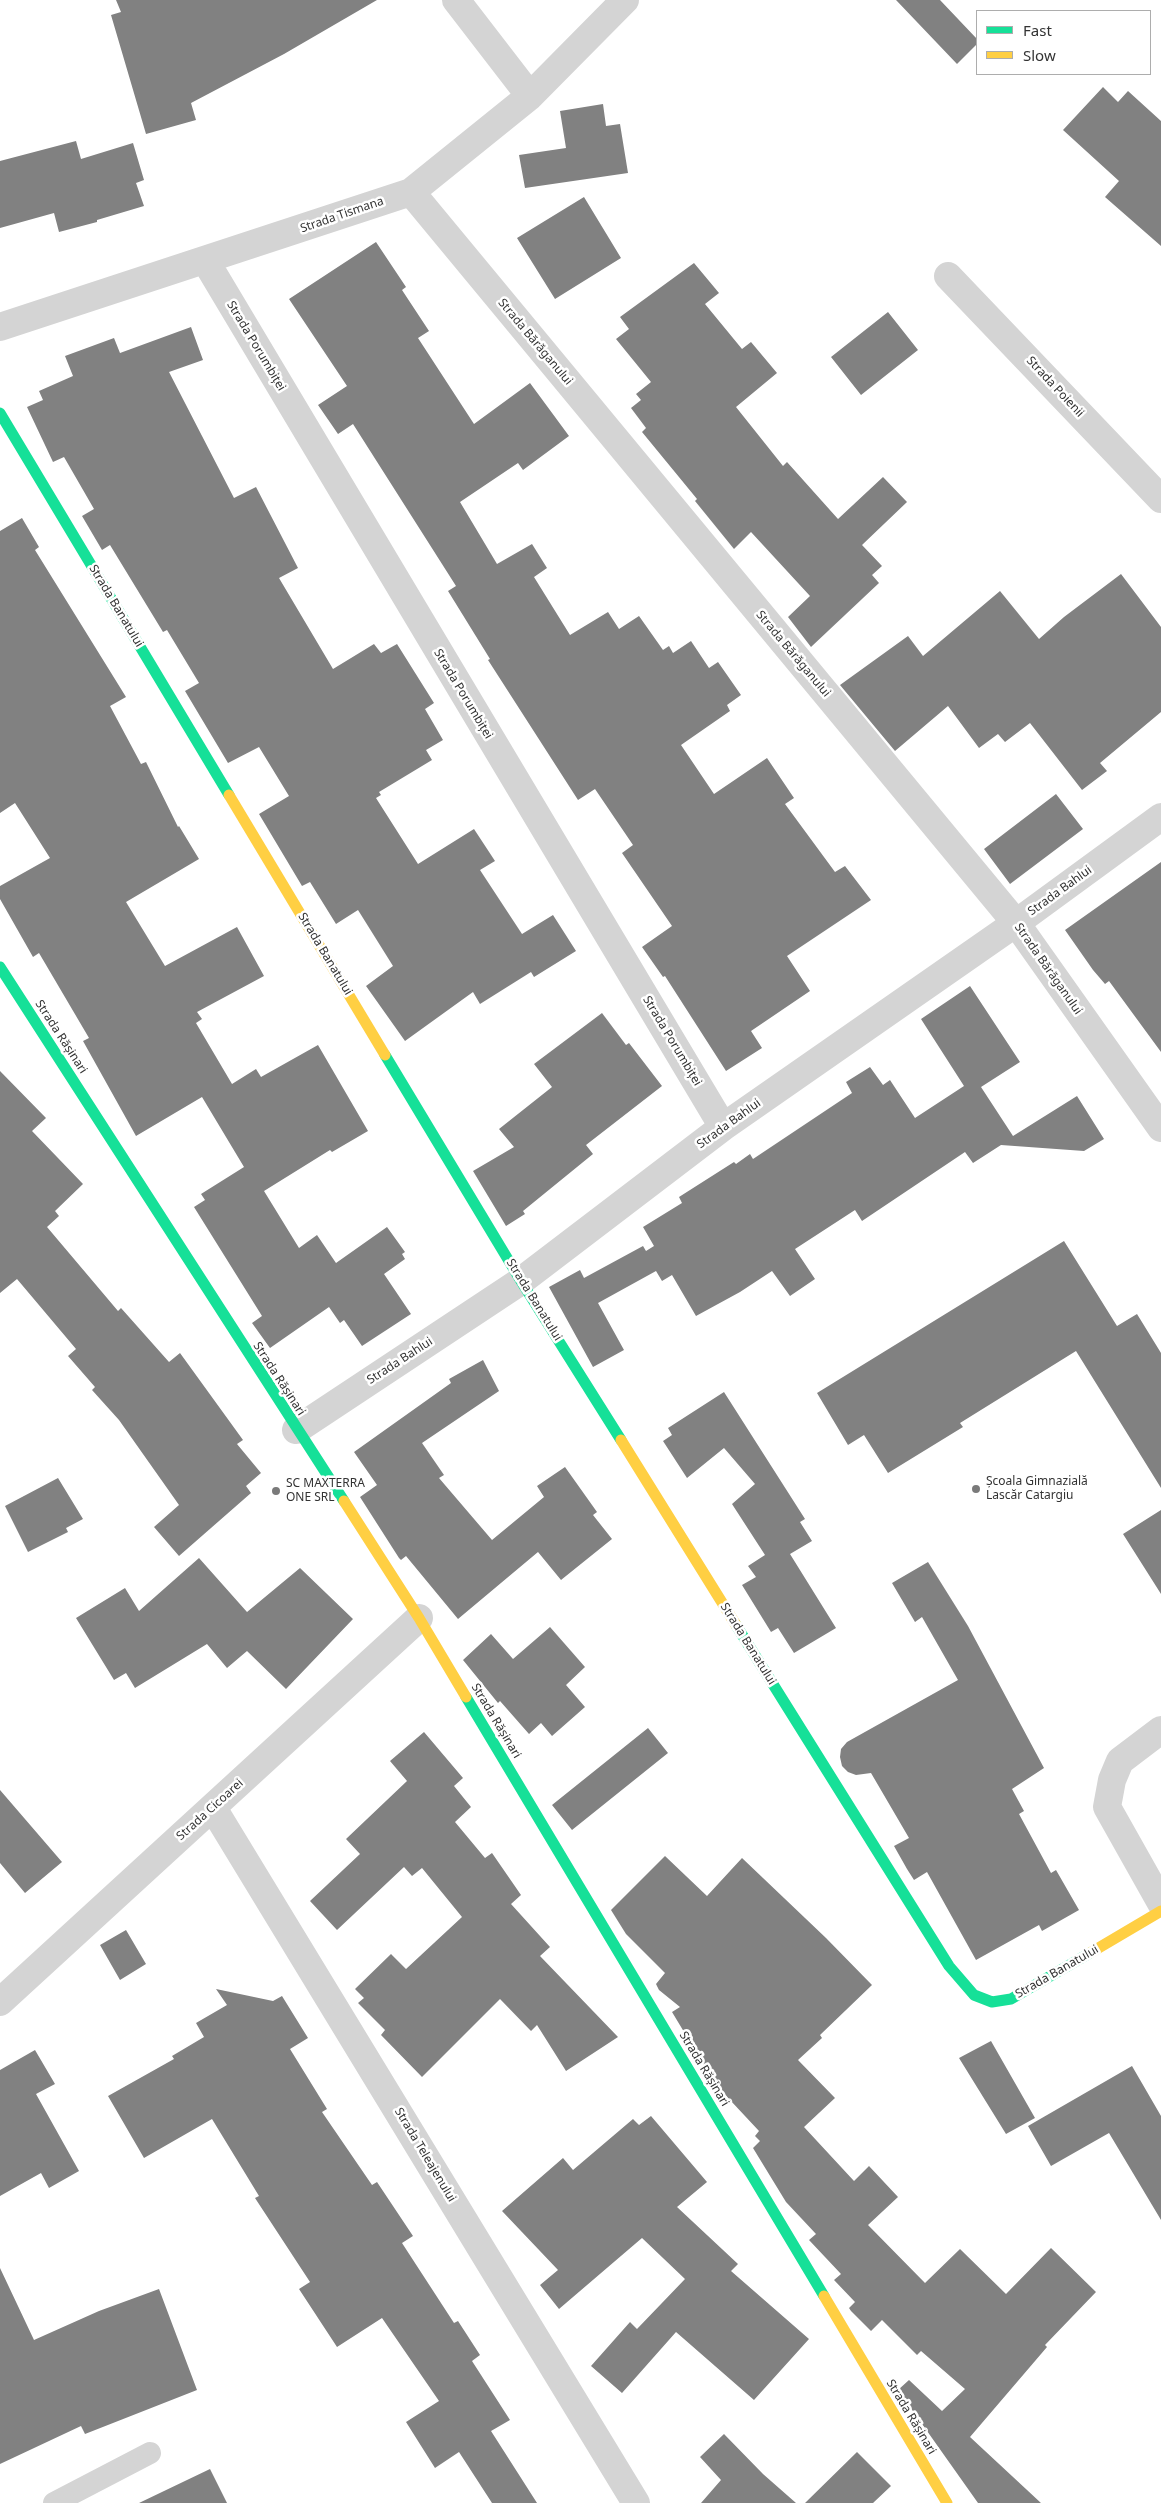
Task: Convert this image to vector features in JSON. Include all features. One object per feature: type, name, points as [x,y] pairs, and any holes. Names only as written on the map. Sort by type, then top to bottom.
[{"type":"street","points":[[456,0],[530,96]]},
{"type":"street","name":"Strada Tismana","points":[[0,327],[411,192],[530,96],[625,0]]},
{"type":"street","name":"Strada Bărăganului","points":[[411,192],[1016,923],[1161,1128]]},
{"type":"street","name":"Strada Porumbiței","points":[[206,260],[723,1127]]},
{"type":"street","name":"Strada Poienii","points":[[948,276],[1161,499]]},
{"type":"street","name":"Strada Banatului","points":[[0,413],[522,1281],[949,1966],[974,1995],[992,2002],[1010,1999],[1161,1911]]},
{"type":"street","name":"Strada Bahlui","points":[[296,1430],[522,1281],[723,1127],[1016,923],[1161,818]]},
{"type":"street","name":"Strada Rășinari","points":[[0,967],[296,1430],[419,1618],[947,2503]]},
{"type":"street","name":"Strada Cicoarei","points":[[0,2002],[419,1618]]},
{"type":"street","points":[[1154,1735],[1120,1761],[1112,1780],[1107,1807],[1123,1839],[1161,1903]]},
{"type":"street","name":"Strada Teleajenului","points":[[213,1808],[636,2503]]},
{"type":"lane","points":[[54,2503],[150,2453]]},
{"type":"building","points":[[116,0],[377,0],[284,54],[191,103],[196,120],[146,134],[111,15],[121,12]]},
{"type":"building","points":[[896,0],[940,0],[976,38],[976,45],[957,64]]},
{"type":"building","points":[[1103,87],[1118,102],[1128,91],[1161,121],[1161,246],[1105,197],[1119,181],[1063,130]]},
{"type":"building","points":[[603,104],[606,126],[620,124],[628,173],[525,188],[519,155],[566,148],[560,111]]},
{"type":"building","points":[[76,141],[81,159],[133,143],[144,180],[136,183],[144,206],[97,220],[97,222],[59,232],[54,213],[0,228],[0,161]]},
{"type":"building","points":[[584,197],[621,258],[555,299],[517,238]]},
{"type":"building","points":[[376,242],[406,287],[402,290],[429,331],[418,338],[474,424],[530,383],[569,436],[523,470],[518,463],[460,502],[497,564],[532,544],[547,568],[534,577],[570,635],[608,612],[619,629],[639,616],[663,650],[669,646],[673,653],[691,641],[709,668],[718,662],[741,695],[727,705],[730,711],[681,745],[714,794],[767,758],[794,798],[785,804],[835,872],[845,866],[871,900],[787,956],[810,991],[751,1031],[762,1048],[726,1071],[665,976],[663,977],[642,947],[672,926],[622,853],[633,845],[595,789],[578,800],[488,660],[490,659],[448,591],[456,586],[353,424],[338,434],[318,405],[347,386],[289,299]]},
{"type":"building","points":[[694,263],[719,293],[705,304],[742,349],[751,342],[777,373],[736,407],[783,466],[787,462],[838,519],[883,477],[907,502],[862,545],[882,566],[872,575],[879,583],[811,647],[788,617],[810,596],[751,532],[734,549],[695,501],[697,499],[642,432],[646,428],[631,408],[641,400],[636,394],[651,382],[616,339],[629,329],[620,317]]},
{"type":"building","points":[[888,312],[918,350],[861,395],[831,357]]},
{"type":"building","points":[[191,327],[203,360],[169,372],[234,498],[256,487],[298,568],[279,578],[333,669],[374,644],[381,653],[397,644],[434,703],[425,709],[443,740],[426,750],[432,760],[379,792],[381,795],[376,798],[418,864],[474,829],[495,861],[480,870],[522,934],[553,915],[576,951],[534,977],[531,972],[480,1004],[473,992],[405,1041],[366,986],[393,966],[358,910],[336,924],[310,882],[302,886],[259,814],[289,796],[259,747],[228,763],[185,691],[199,683],[167,630],[163,632],[110,545],[102,550],[82,516],[94,509],[64,457],[53,462],[27,407],[43,400],[39,391],[73,376],[65,356],[114,338],[120,353]]},
{"type":"building","points":[[22,518],[39,547],[35,550],[126,697],[110,706],[141,764],[146,762],[178,827],[199,859],[126,902],[165,966],[237,927],[264,976],[197,1012],[202,1019],[196,1023],[232,1084],[256,1069],[261,1077],[318,1045],[368,1131],[332,1152],[330,1150],[264,1191],[299,1248],[317,1235],[336,1263],[387,1227],[405,1252],[402,1254],[405,1259],[384,1274],[411,1314],[362,1346],[344,1320],[340,1323],[329,1307],[270,1348],[252,1323],[262,1316],[194,1207],[205,1200],[201,1194],[244,1167],[202,1097],[136,1136],[83,1041],[89,1038],[39,953],[33,957],[0,899],[0,886],[50,858],[15,803],[0,813],[0,531]]},
{"type":"building","points":[[1121,574],[1161,627],[1161,712],[1100,763],[1107,771],[1082,790],[1030,723],[1005,742],[998,734],[979,748],[948,706],[895,751],[840,685],[908,636],[923,656],[1000,591],[1039,639],[1064,617]]},
{"type":"building","points":[[1056,794],[1083,829],[1010,884],[984,849]]},
{"type":"building","points":[[1161,862],[1161,1052],[1109,981],[1105,984],[1065,930]]},
{"type":"building","points":[[970,986],[1020,1062],[981,1087],[1013,1136],[1077,1096],[1104,1139],[1084,1151],[1001,1145],[973,1163],[965,1152],[862,1221],[855,1210],[795,1249],[815,1279],[790,1296],[772,1271],[740,1292],[696,1316],[672,1275],[662,1281],[656,1271],[598,1303],[624,1350],[593,1367],[549,1287],[580,1270],[584,1278],[643,1246],[646,1251],[654,1246],[643,1227],[682,1203],[679,1197],[734,1162],[736,1164],[750,1154],[753,1159],[852,1093],[846,1082],[870,1067],[883,1085],[890,1080],[915,1118],[964,1086],[921,1019]]},
{"type":"building","points":[[602,1013],[626,1045],[629,1043],[662,1086],[586,1145],[593,1154],[523,1211],[525,1214],[506,1226],[473,1171],[514,1147],[499,1129],[552,1087],[534,1064]]},
{"type":"building","points":[[0,1071],[46,1118],[32,1131],[83,1184],[55,1211],[59,1216],[47,1227],[118,1311],[121,1308],[169,1362],[180,1353],[243,1440],[237,1444],[261,1473],[246,1486],[251,1493],[179,1556],[154,1527],[179,1505],[119,1420],[92,1390],[95,1387],[68,1356],[76,1349],[17,1279],[0,1293]]},
{"type":"building","points":[[1064,1241],[1117,1326],[1137,1314],[1161,1353],[1161,1488],[1076,1351],[960,1423],[963,1427],[888,1473],[864,1435],[848,1445],[817,1393]]},
{"type":"building","points":[[483,1360],[499,1391],[422,1443],[444,1475],[439,1478],[492,1540],[544,1497],[537,1486],[565,1467],[597,1512],[593,1515],[612,1539],[561,1580],[538,1552],[458,1619],[406,1556],[401,1560],[399,1558],[360,1497],[377,1485],[354,1452],[451,1383],[449,1379]]},
{"type":"building","points":[[724,1392],[805,1519],[800,1522],[812,1541],[790,1554],[836,1628],[794,1653],[778,1628],[771,1632],[742,1585],[756,1577],[748,1566],[765,1555],[732,1504],[755,1484],[724,1448],[687,1478],[663,1441],[672,1435],[668,1428]]},
{"type":"building","points":[[58,1478],[83,1519],[66,1528],[68,1532],[28,1552],[5,1506]]},
{"type":"building","points":[[1161,1510],[1161,1594],[1123,1534]]},
{"type":"building","points":[[199,1558],[247,1612],[300,1568],[353,1619],[286,1689],[247,1651],[227,1668],[207,1644],[135,1688],[126,1673],[114,1680],[76,1618],[125,1588],[139,1611]]},
{"type":"building","points":[[928,1562],[968,1626],[1044,1768],[1012,1789],[1024,1811],[1019,1814],[1051,1873],[1056,1870],[1079,1910],[1042,1931],[1039,1925],[976,1960],[927,1872],[914,1880],[894,1846],[909,1838],[871,1773],[856,1775],[848,1772],[842,1766],[840,1757],[841,1749],[847,1742],[958,1680],[922,1617],[915,1622],[892,1583]]},
{"type":"building","points":[[550,1627],[585,1667],[566,1685],[585,1707],[552,1736],[541,1723],[529,1734],[500,1701],[498,1703],[463,1660],[491,1634],[513,1659]]},
{"type":"building","points":[[648,1728],[668,1753],[572,1830],[552,1805]]},
{"type":"building","points":[[424,1732],[463,1778],[454,1786],[471,1807],[455,1822],[485,1858],[492,1853],[521,1895],[511,1904],[550,1947],[540,1956],[618,2037],[566,2071],[537,2025],[531,2031],[500,1999],[422,2077],[381,2035],[385,2030],[358,2003],[364,1998],[355,1989],[391,1954],[406,1969],[462,1917],[422,1868],[412,1876],[404,1867],[337,1930],[310,1901],[360,1854],[346,1839],[407,1781],[390,1761]]},
{"type":"building","points":[[0,1790],[62,1862],[25,1893],[0,1863]]},
{"type":"building","points":[[665,1856],[707,1896],[742,1858],[872,1985],[820,2035],[822,2038],[798,2060],[835,2098],[804,2127],[854,2181],[869,2166],[898,2197],[868,2225],[925,2283],[960,2249],[1006,2294],[1051,2248],[1096,2292],[1045,2345],[1047,2347],[970,2437],[1041,2503],[978,2503],[898,2390],[909,2380],[942,2411],[965,2389],[921,2351],[917,2355],[882,2320],[871,2331],[851,2311],[849,2308],[855,2302],[834,2280],[841,2274],[809,2240],[816,2234],[786,2202],[753,2148],[760,2141],[755,2136],[759,2131],[716,2085],[672,2012],[680,2007],[659,1990],[656,1984],[665,1973],[626,1934],[611,1910]]},
{"type":"building","points":[[126,1930],[146,1964],[120,1980],[100,1945]]},
{"type":"building","points":[[216,1989],[273,2001],[282,1996],[308,2038],[290,2049],[327,2109],[322,2112],[372,2185],[377,2182],[413,2236],[402,2243],[454,2323],[458,2321],[480,2355],[472,2361],[510,2420],[491,2431],[537,2503],[492,2503],[459,2452],[435,2468],[406,2422],[439,2401],[382,2318],[337,2347],[299,2289],[310,2282],[255,2198],[259,2196],[212,2119],[144,2158],[108,2096],[174,2059],[172,2056],[204,2037],[196,2023],[227,2005]]},
{"type":"building","points":[[991,2041],[1035,2118],[1006,2134],[959,2058]]},
{"type":"building","points":[[35,2050],[55,2084],[36,2094],[79,2171],[49,2188],[41,2173],[0,2196],[0,2070]]},
{"type":"building","points":[[1132,2066],[1161,2116],[1161,2220],[1109,2133],[1051,2166],[1028,2126]]},
{"type":"building","points":[[651,2116],[707,2182],[677,2207],[738,2264],[731,2271],[809,2339],[754,2400],[676,2332],[622,2393],[591,2366],[630,2322],[637,2329],[685,2279],[642,2238],[559,2309],[540,2285],[558,2270],[502,2211],[563,2158],[573,2170],[633,2119],[639,2125]]},
{"type":"building","points":[[0,2268],[34,2340],[99,2311],[159,2289],[197,2390],[85,2434],[81,2426],[0,2464]]},
{"type":"building","points":[[724,2434],[763,2474],[796,2503],[701,2503],[721,2480],[700,2457]]},
{"type":"building","points":[[857,2452],[891,2486],[873,2503],[805,2503]]},
{"type":"building","points":[[210,2469],[227,2503],[139,2503]]},
{"type":"traffic: fast","points":[[0,413],[229,795]]},
{"type":"traffic: fast","points":[[0,967],[344,1501]]},
{"type":"traffic: fast","points":[[385,1055],[521,1281],[621,1440]]},
{"type":"traffic: fast","points":[[736,1625],[949,1966],[974,1995],[992,2002],[1011,1999],[1090,1953]]},
{"type":"traffic: fast","points":[[466,1697],[824,2296]]},
{"type":"traffic: slow","points":[[229,795],[385,1055]]},
{"type":"traffic: slow","points":[[621,1440],[736,1625]]},
{"type":"traffic: slow","points":[[344,1501],[419,1618],[466,1697]]},
{"type":"traffic: slow","points":[[1090,1953],[1161,1911]]},
{"type":"traffic: slow","points":[[824,2296],[947,2503]]},
{"type":"place","name":"Școala Gimnazială Lascăr Catargiu","points":[[976,1489]]},
{"type":"place","name":"SC MAXTERRA ONE SRL","points":[[276,1491]]}]
